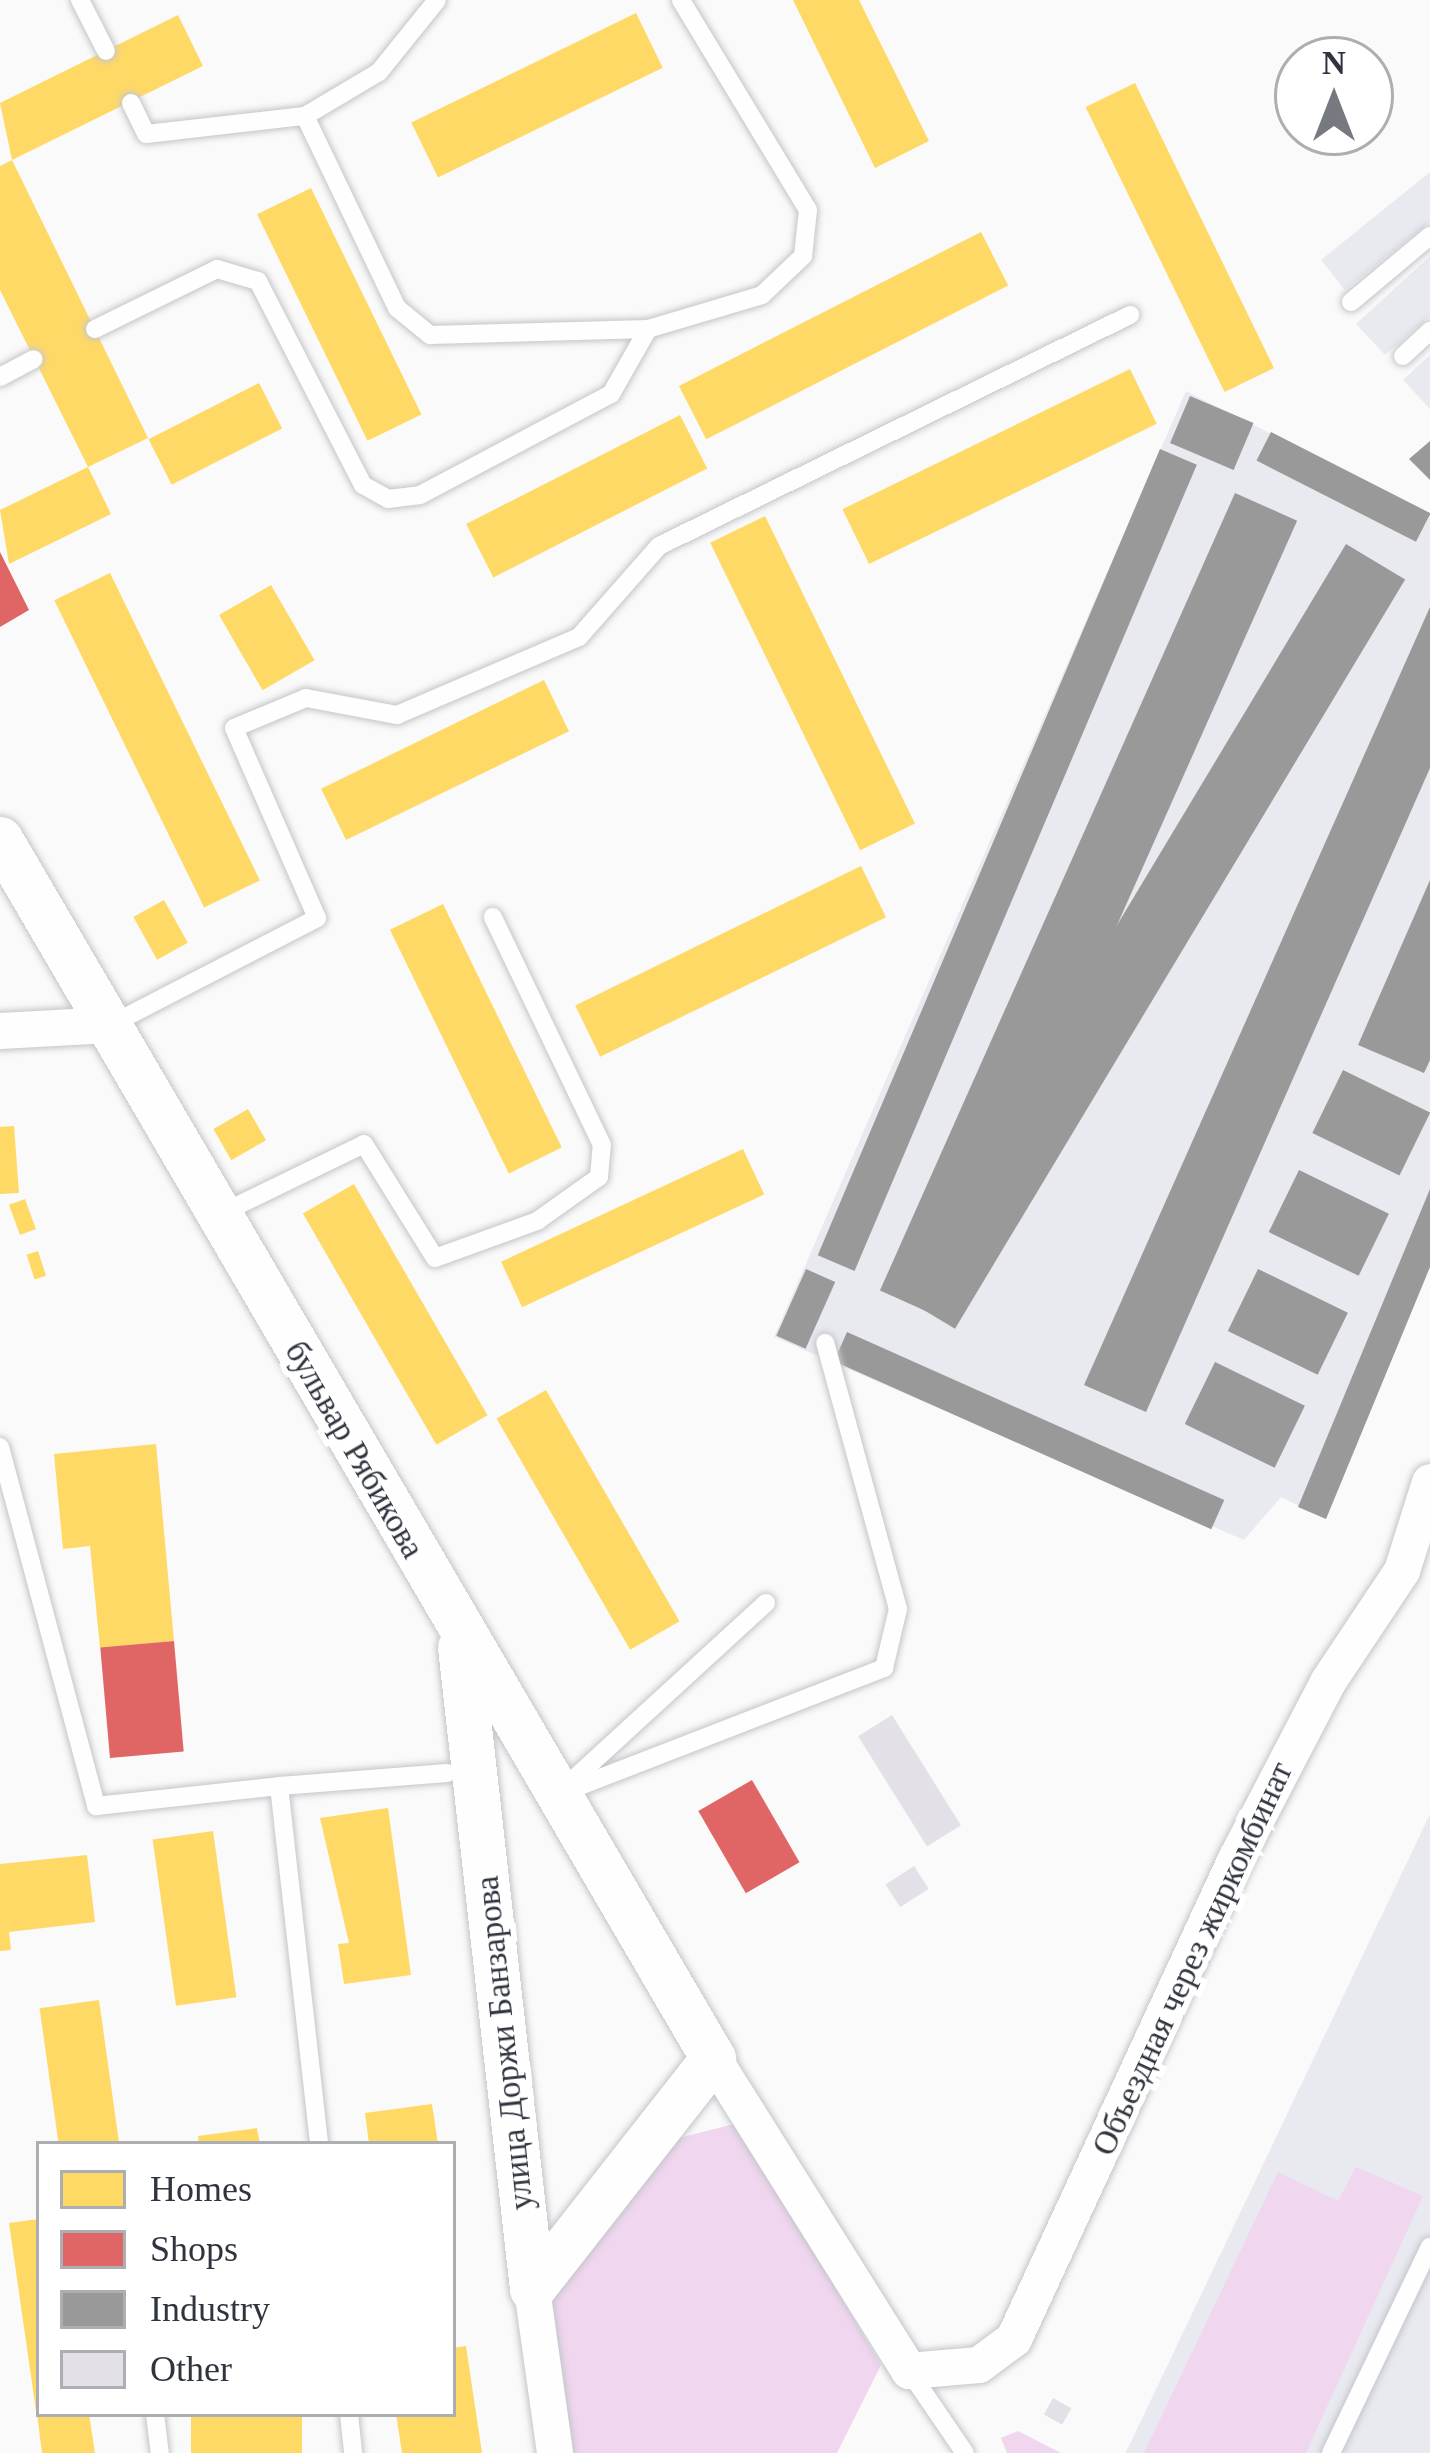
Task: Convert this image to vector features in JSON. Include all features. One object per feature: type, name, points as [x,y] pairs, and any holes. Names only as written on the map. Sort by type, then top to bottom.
[{"type":"street","name":"бульвар Рябикова","points":[[0,839],[459,1633],[713,2058],[909,2371]]},
{"type":"street","points":[[0,1031],[110,1025]]},
{"type":"street","name":"Объездная через жиркомбинат","points":[[909,2371],[979,2365],[1014,2339],[1236,1859],[1328,1682],[1402,1570],[1430,1482]]},
{"type":"street","name":"улица Доржи Банзарова","points":[[459,1633],[532,2289],[556,2453]]},
{"type":"street","points":[[532,2289],[713,2058]]},
{"type":"lane","points":[[80,0],[106,51]]},
{"type":"lane","points":[[131,103],[146,134],[305,116],[379,72],[436,0]]},
{"type":"lane","points":[[305,116],[398,308],[430,335],[648,329],[762,295],[803,256],[808,210],[681,0]]},
{"type":"lane","points":[[1352,302],[1430,236]]},
{"type":"lane","points":[[95,329],[217,269],[258,281],[363,485],[388,499],[420,494],[611,394],[648,329]]},
{"type":"lane","points":[[110,1025],[316,918],[234,728],[306,698],[397,716],[579,637],[659,547],[1130,315]]},
{"type":"lane","points":[[1402,356],[1430,332]]},
{"type":"lane","points":[[0,377],[34,359]]},
{"type":"lane","points":[[218,1215],[364,1144],[435,1258],[538,1221],[599,1177],[596,1130],[494,917]]},
{"type":"lane","points":[[556,1795],[884,1668],[898,1609],[825,1343]]},
{"type":"lane","points":[[0,1447],[96,1806],[448,1773]]},
{"type":"lane","points":[[556,1795],[766,1603]]},
{"type":"lane","points":[[279,1786],[319,2141]]},
{"type":"lane","points":[[1331,2453],[1430,2246]]},
{"type":"lane","points":[[909,2371],[965,2453]]},
{"type":"lane","points":[[155,2417],[160,2453]]},
{"type":"lane","points":[[349,2417],[353,2453]]},
{"type":"shaded area","points":[[1430,172],[1430,222],[1345,290],[1321,260]]},
{"type":"shaded area","points":[[1430,256],[1430,316],[1385,355],[1356,324]]},
{"type":"shaded area","points":[[1430,355],[1430,409],[1403,380]]},
{"type":"shaded area","points":[[1186,391],[1430,514],[1430,1267],[1326,1519],[1281,1497],[1244,1540],[774,1337]]},
{"type":"shaded area","points":[[1430,1814],[1430,2453],[1125,2453],[1129,2446]]},
{"type":"shaded area","points":[[738,2123],[881,2365],[837,2453],[572,2453],[547,2298],[671,2140]]},
{"type":"shaded area","points":[[1356,2167],[1423,2196],[1306,2453],[1144,2453],[1278,2172],[1338,2201]]},
{"type":"shaded area","points":[[1018,2431],[1061,2453],[1007,2453],[1001,2438]]},
{"type":"building: Homes","points":[[793,0],[859,0],[929,141],[875,168]]},
{"type":"building: Homes","points":[[636,13],[663,68],[438,177],[411,123]]},
{"type":"building: Homes","points":[[178,15],[203,66],[12,160],[0,103]]},
{"type":"building: Homes","points":[[1135,83],[1274,368],[1225,392],[1086,107]]},
{"type":"building: Homes","points":[[12,160],[148,438],[88,467],[0,290],[0,166]]},
{"type":"building: Homes","points":[[311,188],[421,414],[368,441],[257,214]]},
{"type":"building: Homes","points":[[981,232],[1008,285],[706,439],[679,386]]},
{"type":"building: Homes","points":[[1130,369],[1157,424],[869,564],[842,509]]},
{"type":"building: Homes","points":[[259,383],[282,428],[172,485],[149,439]]},
{"type":"building: Homes","points":[[680,415],[707,468],[493,577],[466,524]]},
{"type":"building: Homes","points":[[88,467],[111,514],[9,564],[0,510]]},
{"type":"building: Homes","points":[[765,516],[915,823],[860,850],[710,543]]},
{"type":"building: Homes","points":[[110,573],[260,880],[204,908],[54,600]]},
{"type":"building: Homes","points":[[271,585],[314,660],[263,690],[219,615]]},
{"type":"building: Homes","points":[[544,680],[569,731],[346,840],[321,789]]},
{"type":"building: Homes","points":[[861,866],[886,917],[600,1057],[575,1005]]},
{"type":"building: Homes","points":[[164,900],[188,943],[157,960],[133,917]]},
{"type":"building: Homes","points":[[443,904],[562,1148],[509,1173],[390,930]]},
{"type":"building: Homes","points":[[248,1109],[266,1140],[231,1160],[213,1129]]},
{"type":"building: Homes","points":[[14,1126],[19,1193],[0,1194],[0,1127]]},
{"type":"building: Homes","points":[[743,1149],[764,1194],[522,1307],[501,1262]]},
{"type":"building: Homes","points":[[354,1184],[488,1415],[436,1445],[303,1214]]},
{"type":"building: Homes","points":[[25,1199],[36,1229],[20,1235],[9,1205]]},
{"type":"building: Homes","points":[[38,1251],[46,1276],[35,1279],[27,1255]]},
{"type":"building: Homes","points":[[546,1390],[680,1621],[630,1650],[497,1418]]},
{"type":"building: Homes","points":[[156,1444],[174,1641],[100,1648],[90,1546],[63,1549],[54,1454]]},
{"type":"building: Homes","points":[[388,1808],[411,1975],[344,1984],[338,1944],[349,1943],[320,1818]]},
{"type":"building: Homes","points":[[213,1831],[236,1997],[176,2006],[153,1839]]},
{"type":"building: Homes","points":[[87,1855],[95,1922],[9,1932],[11,1950],[0,1951],[0,1864]]},
{"type":"building: Homes","points":[[99,2000],[119,2141],[58,2141],[40,2008]]},
{"type":"building: Homes","points":[[432,2104],[438,2141],[369,2141],[365,2113]]},
{"type":"building: Homes","points":[[257,2128],[259,2141],[199,2141],[198,2136]]},
{"type":"building: Homes","points":[[36,2219],[36,2411],[9,2223]]},
{"type":"building: Homes","points":[[466,2346],[482,2453],[402,2453],[396,2417],[456,2417],[456,2348]]},
{"type":"building: Homes","points":[[37,2417],[89,2417],[95,2453],[42,2453]]},
{"type":"building: Homes","points":[[191,2417],[302,2417],[302,2453],[191,2453]]},
{"type":"building: Shops","points":[[0,552],[29,610],[0,627]]},
{"type":"building: Shops","points":[[174,1641],[184,1752],[110,1758],[100,1647]]},
{"type":"building: Shops","points":[[752,1780],[800,1862],[746,1893],[698,1811]]},
{"type":"building: Industry","points":[[1190,396],[1254,423],[1234,470],[1170,443]]},
{"type":"building: Industry","points":[[1271,432],[1430,513],[1416,542],[1256,461]]},
{"type":"building: Industry","points":[[1430,441],[1430,480],[1409,459]]},
{"type":"building: Industry","points":[[1160,449],[1197,465],[855,1271],[818,1255]]},
{"type":"building: Industry","points":[[1235,493],[1297,521],[942,1318],[880,1291]]},
{"type":"building: Industry","points":[[1346,544],[1405,580],[955,1329],[896,1293]]},
{"type":"building: Industry","points":[[1430,607],[1430,768],[1146,1412],[1084,1385]]},
{"type":"building: Industry","points":[[1430,880],[1430,1060],[1424,1073],[1358,1045]]},
{"type":"building: Industry","points":[[1343,1070],[1430,1112],[1399,1175],[1312,1133]]},
{"type":"building: Industry","points":[[1299,1170],[1389,1214],[1359,1276],[1269,1232]]},
{"type":"building: Industry","points":[[1430,1189],[1430,1267],[1326,1519],[1298,1507]]},
{"type":"building: Industry","points":[[806,1269],[835,1282],[806,1349],[776,1336]]},
{"type":"building: Industry","points":[[1258,1269],[1348,1313],[1318,1375],[1228,1331]]},
{"type":"building: Industry","points":[[847,1332],[1224,1500],[1211,1529],[834,1361]]},
{"type":"building: Industry","points":[[1215,1362],[1305,1406],[1275,1468],[1185,1424]]},
{"type":"building: Other","points":[[892,1715],[961,1825],[927,1846],[858,1736]]},
{"type":"building: Other","points":[[914,1866],[929,1889],[900,1907],[885,1885]]},
{"type":"building: Other","points":[[1053,2398],[1071,2408],[1062,2425],[1044,2415]]}]
